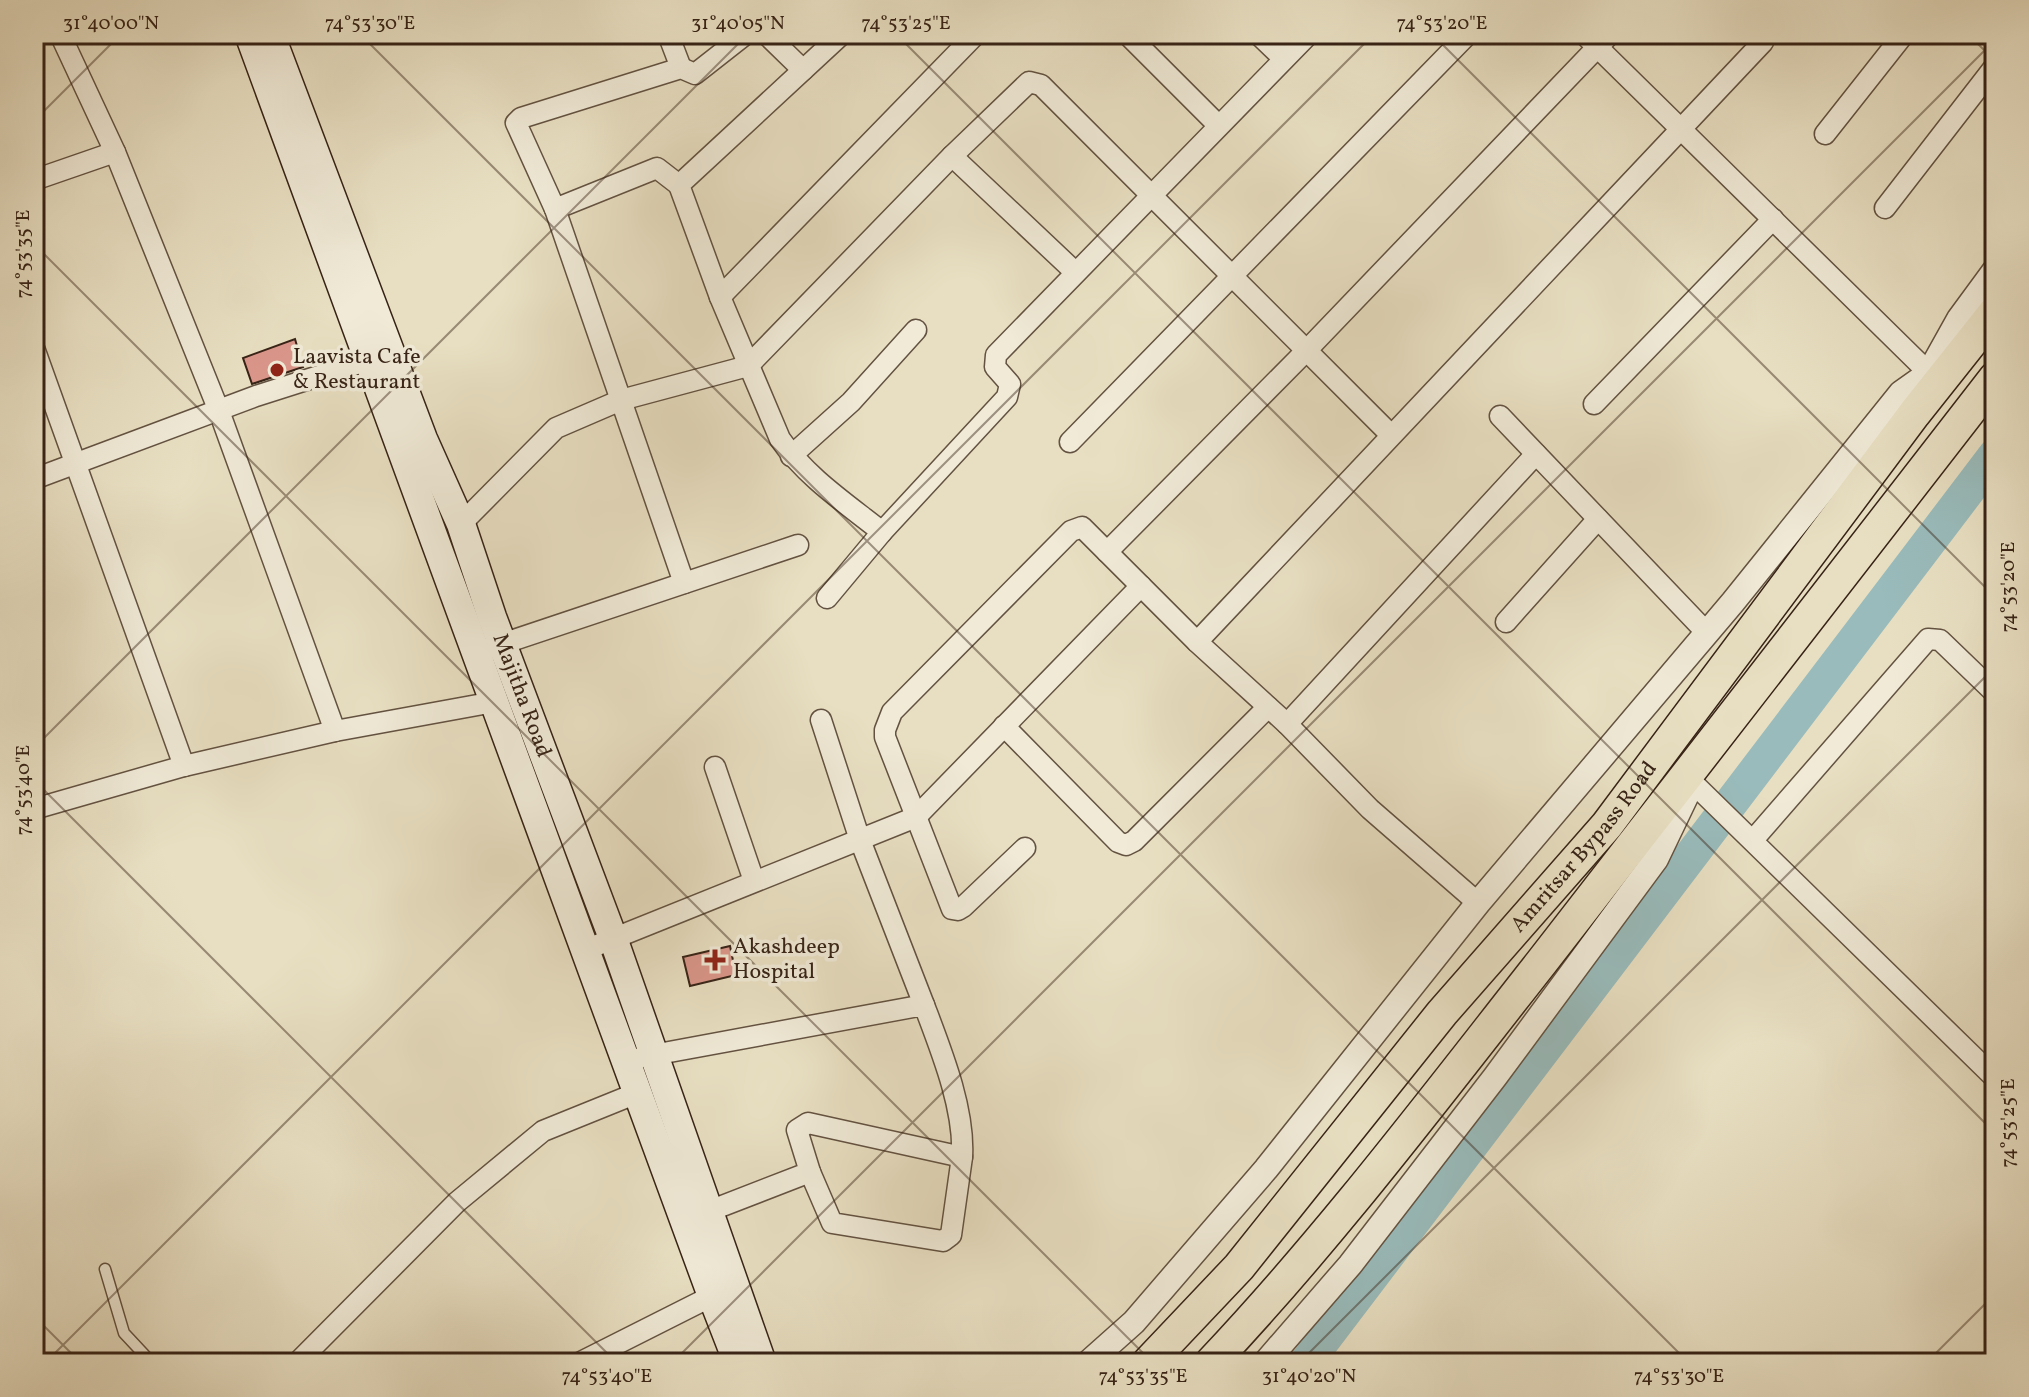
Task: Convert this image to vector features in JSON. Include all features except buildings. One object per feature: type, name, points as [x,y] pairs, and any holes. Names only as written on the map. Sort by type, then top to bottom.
[{"type":"highway","name":"Amritsar Bypass Road","points":[[1148,1363],[1239,1267],[1442,1013],[1607,825],[1914,414],[1995,312]]},
{"type":"highway","name":"Amritsar Bypass Road","points":[[1211,1363],[1255,1317],[1358,1195],[1995,378]]},
{"type":"main road","name":"Majitha Road","points":[[268,38],[369,360],[585,950],[639,1058],[696,1216],[712,1296],[738,1363]]},
{"type":"main road","name":"Majitha Road","points":[[268,38],[423,439],[461,524],[613,938],[639,1058],[637,1093],[762,1363]]},
{"type":"street","points":[[60,34],[115,152],[219,411],[335,731]]},
{"type":"street","points":[[668,34],[681,68]]},
{"type":"street","points":[[684,583],[555,209],[517,130],[518,121],[681,68],[695,74],[746,34]]},
{"type":"street","points":[[766,34],[803,70]]},
{"type":"street","points":[[679,185],[842,34]]},
{"type":"street","points":[[720,297],[976,34]]},
{"type":"street","points":[[1127,34],[1218,125]]},
{"type":"street","points":[[1258,34],[1284,59]]},
{"type":"street","points":[[827,598],[882,532],[1007,397],[1010,384],[995,367],[996,355],[1309,34]]},
{"type":"street","points":[[1070,442],[1468,34]]},
{"type":"street","points":[[1825,134],[1904,34]]},
{"type":"street","points":[[1107,552],[1305,352],[1597,38],[1680,129],[1929,373]]},
{"type":"street","points":[[1197,642],[1763,42]]},
{"type":"street","points":[[1885,208],[1995,66]]},
{"type":"street","points":[[461,524],[556,428],[621,400],[748,366],[952,156],[1023,86],[1035,83],[1041,85],[1390,434]]},
{"type":"street","points":[[34,180],[115,152]]},
{"type":"street","points":[[952,156],[1075,272]]},
{"type":"street","points":[[555,209],[657,168],[679,185],[720,297],[780,439],[791,456],[882,532]]},
{"type":"street","points":[[1594,404],[1773,219]]},
{"type":"street","points":[[1929,373],[1959,319],[1995,270]]},
{"type":"street","points":[[791,456],[851,402],[916,330]]},
{"type":"street","points":[[1088,1363],[1134,1322],[1266,1169],[1478,903],[1707,633],[1901,393],[1970,344]]},
{"type":"street","points":[[34,348],[184,766]]},
{"type":"street","points":[[34,479],[369,360]]},
{"type":"street","points":[[1500,416],[1707,633]]},
{"type":"street","points":[[1287,724],[1536,454]]},
{"type":"street","points":[[1506,622],[1598,519]]},
{"type":"street","points":[[1025,848],[963,907],[954,911],[950,908],[885,737],[887,722],[892,712],[1071,531],[1082,527],[1197,642],[1287,724],[1370,809],[1478,903]]},
{"type":"street","points":[[476,653],[798,545]]},
{"type":"street","points":[[585,950],[916,817],[1141,586]]},
{"type":"street","points":[[1748,835],[1928,639],[1940,640],[1995,693]]},
{"type":"street","points":[[36,803],[335,731],[494,702]]},
{"type":"street","points":[[1004,726],[1118,842],[1126,845],[1134,841],[1268,707]]},
{"type":"street","points":[[821,720],[860,840],[949,1078],[963,1142],[962,1157],[951,1235],[943,1241],[832,1223],[810,1172],[797,1130],[808,1123],[962,1157]]},
{"type":"street","points":[[1265,1363],[1360,1252],[1495,1077],[1656,859],[1707,751]]},
{"type":"street","points":[[715,767],[754,881]]},
{"type":"street","points":[[1692,782],[1995,1078]]},
{"type":"street","points":[[639,1058],[924,1005]]},
{"type":"street","points":[[297,1363],[457,1202],[529,1140],[543,1131],[637,1093]]},
{"type":"street","points":[[696,1216],[810,1172]]},
{"type":"street","points":[[579,1363],[712,1296]]},
{"type":"lane","points":[[105,1269],[124,1333],[152,1363]]},
{"type":"waterway","points":[[1306,1363],[1995,455]]},
{"type":"place","name":"Laavista Cafe & Restaurant","points":[[277,370]]},
{"type":"place","name":"Akashdeep Hospital","points":[[715,960]]}]
